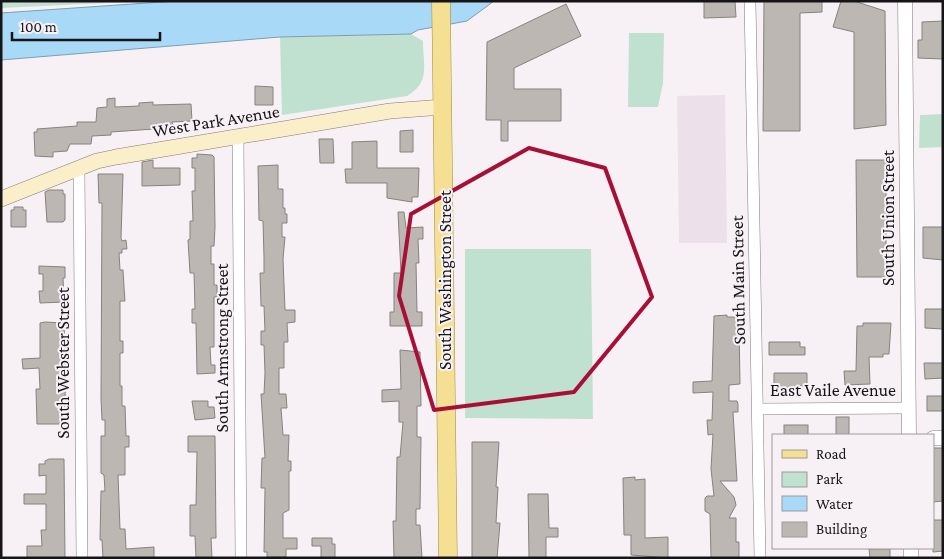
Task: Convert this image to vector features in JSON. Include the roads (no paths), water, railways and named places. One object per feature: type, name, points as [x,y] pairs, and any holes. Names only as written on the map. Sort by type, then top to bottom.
[{"type":"main road","name":"South Washington Street","points":[[442,1],[448,558]]},
{"type":"main road","name":"West Park Avenue","points":[[1,200],[97,161],[116,156],[390,111],[443,107]]},
{"type":"street","name":"South Main Street","points":[[750,1],[760,558]]},
{"type":"street","name":"South Union Street","points":[[905,3],[909,434]]},
{"type":"street","name":"South Armstrong Street","points":[[238,137],[241,558]]},
{"type":"street","name":"South Webster Street","points":[[79,169],[82,558]]},
{"type":"street","name":"East Vaile Avenue","points":[[758,410],[908,408]]},
{"type":"water","points":[[176,1],[494,1],[467,21],[418,30],[411,34],[280,37],[1,60],[1,13]]}]
